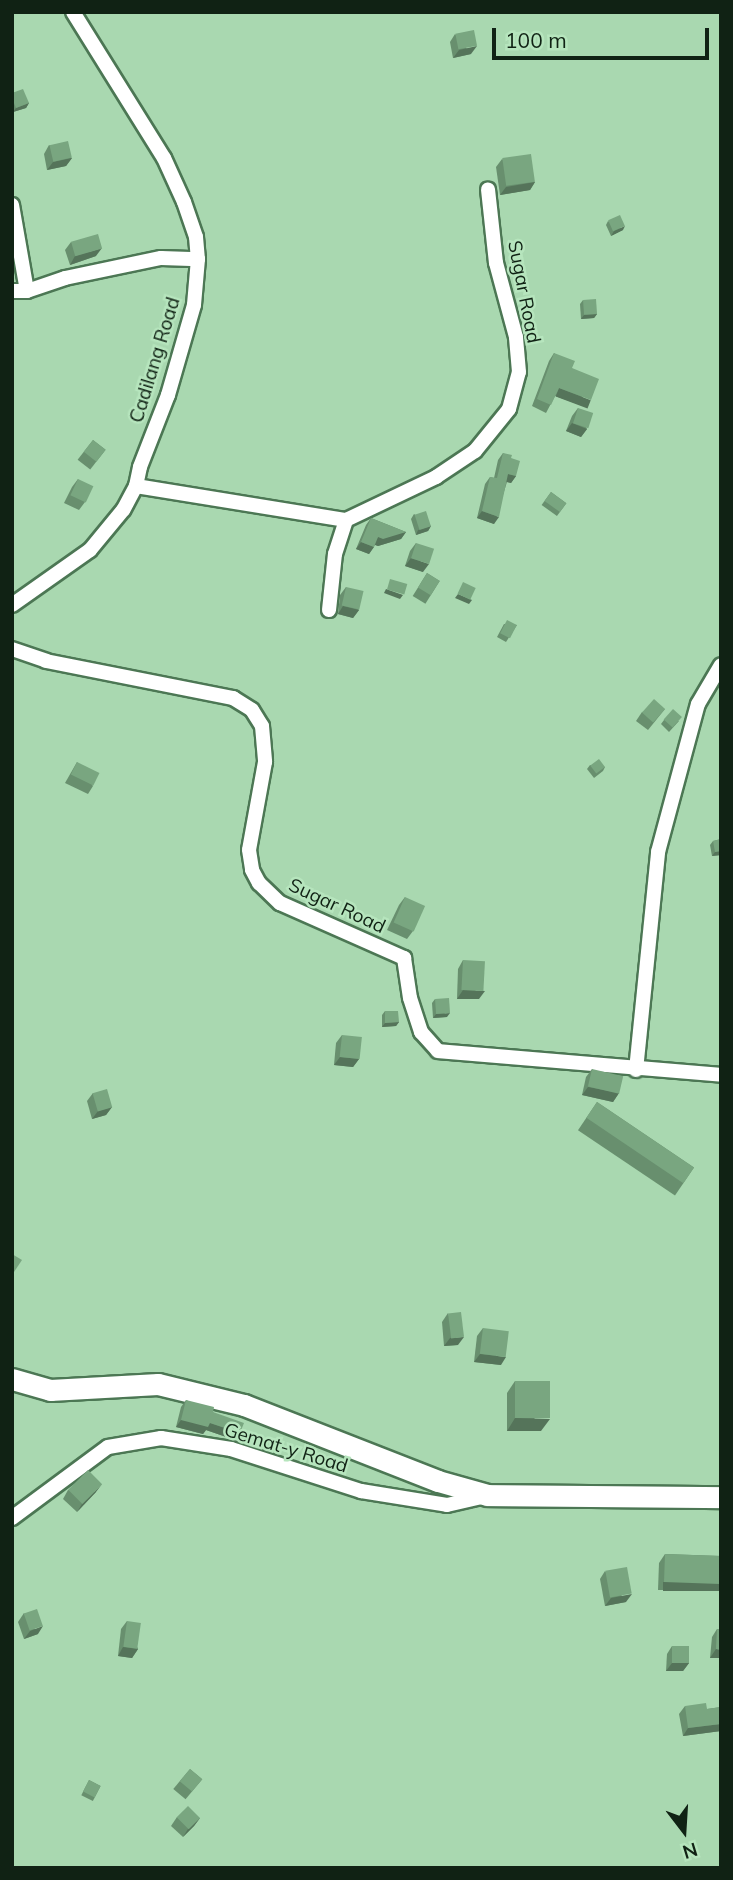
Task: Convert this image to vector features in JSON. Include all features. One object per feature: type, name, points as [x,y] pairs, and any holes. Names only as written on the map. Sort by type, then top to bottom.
[{"type":"street","name":"Cadilang Road","points":[[12,605],[90,550],[123,510],[136,486],[140,467],[168,395],[194,305],[198,259],[196,237],[184,202],[164,158],[73,12]]},
{"type":"street","name":"Sugar Road","points":[[346,520],[436,477],[475,451],[509,409],[519,372],[516,337],[496,263],[488,189]]},
{"type":"street","points":[[12,205],[20,291],[65,278],[161,258],[198,259]]},
{"type":"street","points":[[136,486],[346,520],[335,554],[329,610]]},
{"type":"street","name":"Sugar Road","points":[[12,649],[46,662],[233,698],[252,710],[262,726],[265,762],[249,850],[252,870],[259,883],[280,903],[404,958],[410,998],[421,1032],[438,1051],[636,1070],[721,1075]]},
{"type":"street","points":[[636,1070],[658,852],[698,704],[721,665]]},
{"type":"street","points":[[12,1379],[50,1390],[158,1384],[244,1405],[438,1481],[487,1495],[721,1497]]},
{"type":"street","name":"Gemat-y Road","points":[[12,1518],[108,1447],[161,1438],[231,1449],[361,1491],[447,1504],[487,1495]]},
{"type":"building","points":[[474,30],[477,46],[458,49],[455,34]]},
{"type":"building","points":[[23,89],[29,103],[16,108],[12,93]]},
{"type":"building","points":[[68,141],[72,158],[53,162],[49,145]]},
{"type":"building","points":[[531,154],[535,182],[506,186],[502,158]]},
{"type":"building","points":[[620,215],[625,226],[613,231],[608,220]]},
{"type":"building","points":[[98,234],[102,248],[75,256],[71,242]]},
{"type":"building","points":[[596,299],[597,314],[584,315],[583,300]]},
{"type":"building","points":[[554,353],[575,361],[572,368],[599,379],[591,400],[559,388],[551,405],[537,399]]},
{"type":"building","points":[[578,408],[593,413],[588,428],[573,423]]},
{"type":"building","points":[[93,440],[106,450],[96,462],[84,452]]},
{"type":"building","points":[[503,453],[520,461],[516,476],[508,474],[499,517],[482,511],[490,477],[497,478]]},
{"type":"building","points":[[78,479],[93,486],[86,502],[70,495]]},
{"type":"building","points":[[551,492],[566,503],[560,512],[545,501]]},
{"type":"building","points":[[426,511],[431,526],[420,530],[415,515]]},
{"type":"building","points":[[371,518],[406,532],[383,539],[378,537],[374,547],[361,542]]},
{"type":"building","points":[[416,543],[434,549],[429,564],[411,558]]},
{"type":"building","points":[[427,573],[440,581],[431,595],[418,587]]},
{"type":"building","points":[[390,579],[407,584],[404,595],[387,590]]},
{"type":"building","points":[[463,582],[476,588],[470,600],[458,594]]},
{"type":"building","points":[[346,587],[364,591],[359,610],[342,606]]},
{"type":"building","points":[[507,620],[517,625],[510,638],[500,633]]},
{"type":"building","points":[[654,699],[665,709],[653,722],[642,712]]},
{"type":"building","points":[[673,709],[682,717],[673,727],[664,719]]},
{"type":"building","points":[[599,759],[605,767],[596,774],[590,766]]},
{"type":"building","points":[[77,762],[99,773],[93,786],[71,775]]},
{"type":"building","points":[[721,839],[721,851],[715,852],[713,841]]},
{"type":"building","points":[[405,897],[425,906],[414,932],[394,923]]},
{"type":"building","points":[[463,960],[485,961],[483,991],[461,990]]},
{"type":"building","points":[[449,998],[450,1013],[436,1014],[435,999]]},
{"type":"building","points":[[385,1011],[398,1011],[399,1022],[385,1023]]},
{"type":"building","points":[[342,1035],[362,1037],[360,1059],[340,1057]]},
{"type":"building","points":[[592,1069],[623,1076],[619,1094],[588,1087]]},
{"type":"building","points":[[107,1089],[112,1107],[98,1111],[93,1093]]},
{"type":"building","points":[[597,1102],[694,1167],[683,1183],[586,1118]]},
{"type":"building","points":[[12,1254],[22,1260],[12,1275]]},
{"type":"building","points":[[461,1312],[464,1337],[451,1338],[448,1314]]},
{"type":"building","points":[[483,1328],[509,1331],[506,1357],[480,1354]]},
{"type":"building","points":[[515,1381],[550,1381],[550,1418],[515,1418]]},
{"type":"building","points":[[186,1400],[214,1407],[213,1412],[244,1423],[240,1433],[210,1423],[208,1427],[181,1420]]},
{"type":"building","points":[[88,1470],[102,1484],[82,1504],[68,1490]]},
{"type":"building","points":[[665,1554],[721,1556],[720,1584],[664,1582]]},
{"type":"building","points":[[627,1567],[632,1594],[610,1597],[605,1571]]},
{"type":"building","points":[[37,1609],[43,1626],[30,1631],[24,1614]]},
{"type":"building","points":[[127,1621],[141,1623],[137,1649],[123,1647]]},
{"type":"building","points":[[717,1629],[721,1629],[721,1650],[716,1649]]},
{"type":"building","points":[[672,1646],[689,1646],[689,1663],[672,1663]]},
{"type":"building","points":[[706,1703],[707,1709],[721,1707],[721,1724],[688,1728],[685,1706]]},
{"type":"building","points":[[190,1769],[202,1779],[192,1792],[180,1781]]},
{"type":"building","points":[[89,1780],[101,1786],[95,1797],[83,1792]]},
{"type":"building","points":[[188,1806],[200,1818],[189,1829],[177,1817]]}]
